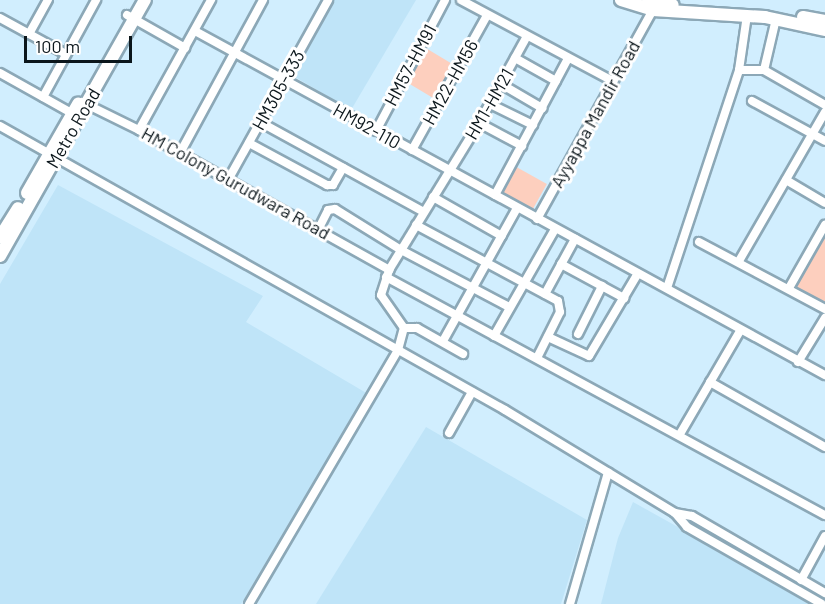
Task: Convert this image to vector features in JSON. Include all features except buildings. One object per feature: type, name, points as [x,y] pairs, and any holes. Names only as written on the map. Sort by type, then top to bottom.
[{"type":"street","points":[[29,34],[48,0]]},
{"type":"street","points":[[43,97],[96,0]]},
{"type":"street","name":"Metro Road","points":[[0,237],[84,103],[130,17],[136,0]]},
{"type":"street","name":"Metro Road","points":[[130,17],[145,0]]},
{"type":"street","points":[[139,129],[211,0]]},
{"type":"street","points":[[180,153],[263,0]]},
{"type":"street","name":"HM305-333","points":[[228,180],[328,0]]},
{"type":"street","name":"HM57-HM91","points":[[376,131],[446,0]]},
{"type":"street","points":[[460,0],[611,80]]},
{"type":"street","points":[[621,0],[747,15],[777,15],[825,30]]},
{"type":"street","points":[[650,5],[825,21]]},
{"type":"street","name":"Ayyappa Mandir Road","points":[[537,219],[650,5]]},
{"type":"street","name":"HM22-HM56","points":[[412,150],[487,15]]},
{"type":"street","points":[[667,288],[739,70],[747,15]]},
{"type":"street","points":[[764,70],[777,15]]},
{"type":"street","points":[[130,17],[184,48]]},
{"type":"street","points":[[0,18],[66,54]]},
{"type":"street","name":"HM92-110","points":[[195,31],[825,375]]},
{"type":"street","name":"HM1-HM21","points":[[388,274],[479,123],[527,36]]},
{"type":"street","points":[[515,58],[556,81]]},
{"type":"street","points":[[495,195],[568,58]]},
{"type":"street","points":[[739,70],[764,70],[825,105]]},
{"type":"street","points":[[0,73],[73,114]]},
{"type":"street","points":[[501,84],[542,108]]},
{"type":"street","points":[[752,101],[825,141]]},
{"type":"street","name":"Metro Road","points":[[0,256],[73,114],[84,103]]},
{"type":"street","name":"HM Colony Gurudwara Road","points":[[84,103],[139,129],[319,228],[388,274],[456,315],[681,434],[825,515]]},
{"type":"street","points":[[490,104],[533,125]]},
{"type":"street","points":[[739,261],[825,112]]},
{"type":"street","points":[[260,122],[424,212]]},
{"type":"street","points":[[479,123],[522,146]]},
{"type":"street","points":[[0,126],[472,392],[675,513],[687,527],[822,604]]},
{"type":"street","points":[[249,143],[330,186],[343,168]]},
{"type":"street","points":[[786,180],[825,203]]},
{"type":"street","points":[[433,197],[502,236]]},
{"type":"street","points":[[319,228],[332,208],[401,250],[509,307]]},
{"type":"street","points":[[443,341],[518,208]]},
{"type":"street","points":[[416,225],[525,282],[545,294],[561,308],[537,358]]},
{"type":"street","points":[[789,288],[825,225]]},
{"type":"street","points":[[494,336],[555,229]]},
{"type":"street","points":[[545,294],[575,239]]},
{"type":"street","points":[[699,242],[739,261],[825,309]]},
{"type":"street","points":[[561,264],[624,297]]},
{"type":"street","points":[[548,337],[589,356],[638,273]]},
{"type":"street","points":[[388,274],[381,295],[384,304],[404,328]]},
{"type":"street","points":[[578,334],[602,286]]},
{"type":"street","points":[[798,362],[825,318]]},
{"type":"street","points":[[249,604],[398,351],[404,328]]},
{"type":"street","points":[[404,328],[417,328],[463,354]]},
{"type":"street","points":[[681,434],[741,331]]},
{"type":"street","points":[[710,382],[825,447]]},
{"type":"street","points":[[449,433],[472,392]]},
{"type":"street","points":[[570,604],[608,472]]},
{"type":"street","points":[[675,513],[692,516],[825,593]]},
{"type":"street","points":[[801,580],[825,536]]},
{"type":"shaded area","points":[[332,0],[416,0],[351,110],[290,74]]},
{"type":"shaded area","points":[[424,47],[454,65],[434,98],[404,80]]},
{"type":"shaded area","points":[[511,164],[547,184],[532,210],[496,190]]},
{"type":"shaded area","points":[[58,185],[263,296],[246,322],[368,394],[241,604],[0,604],[0,284]]},
{"type":"shaded area","points":[[825,230],[825,306],[792,287]]},
{"type":"shaded area","points":[[426,427],[587,520],[561,604],[316,604]]},
{"type":"shaded area","points":[[633,502],[816,604],[601,604],[618,538]]}]
